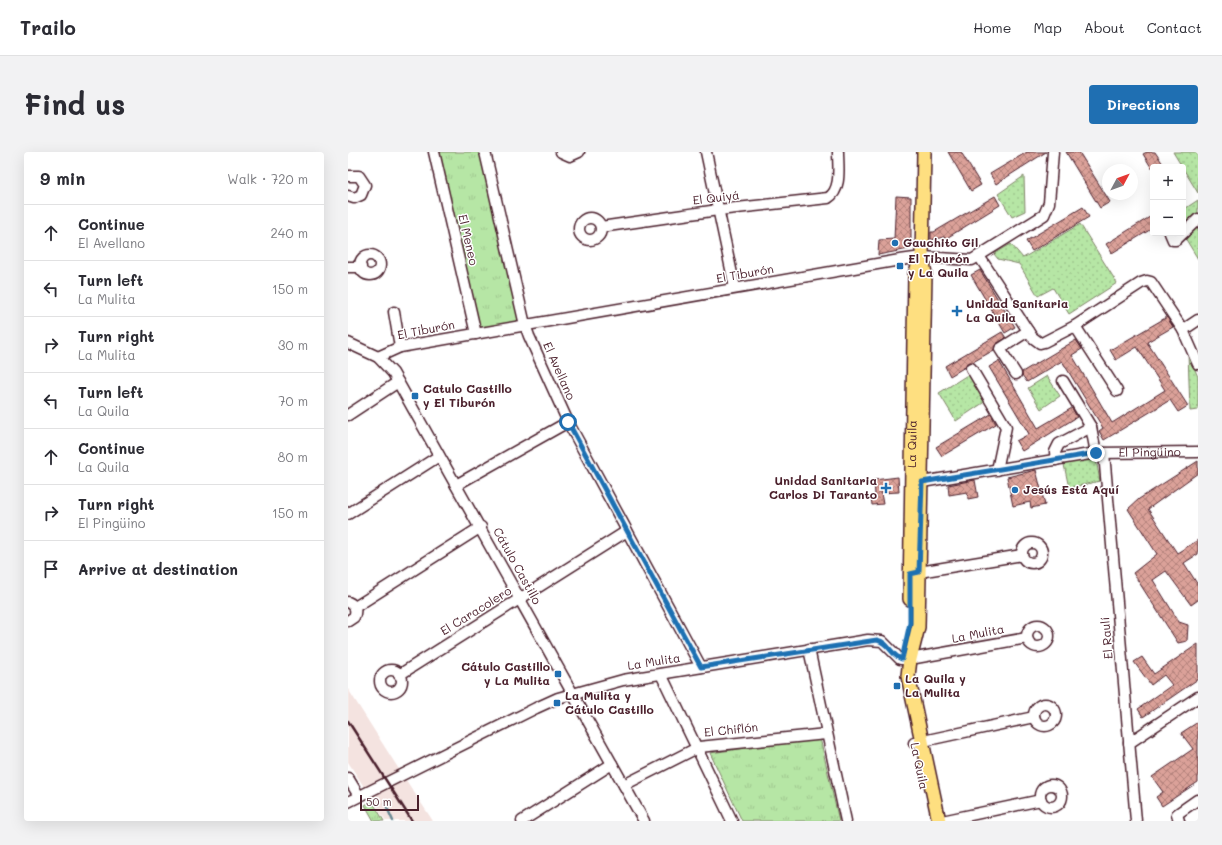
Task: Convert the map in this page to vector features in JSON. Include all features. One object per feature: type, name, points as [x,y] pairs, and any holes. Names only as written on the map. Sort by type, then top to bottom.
[{"type":"main road","name":"La Quila","points":[[924,152],[922,257],[915,274],[915,573],[917,634],[906,659],[930,821]]},
{"type":"main road","name":"La Quila","points":[[918,742],[941,821]]},
{"type":"street","name":"El Meneo","points":[[434,152],[476,334]]},
{"type":"street","name":"El Avellano","points":[[485,152],[525,325],[568,422],[701,667]]},
{"type":"street","points":[[561,152],[570,156],[579,152]]},
{"type":"street","points":[[706,152],[735,288]]},
{"type":"street","name":"El Quiyá","points":[[601,228],[718,210],[828,198],[833,195],[837,186],[838,152]]},
{"type":"street","name":"El Tiburón","points":[[378,357],[400,347],[735,288],[922,257],[969,261],[1044,215],[1050,203],[1053,152]]},
{"type":"street","points":[[348,176],[358,176],[365,185],[361,195],[354,198],[348,196]]},
{"type":"street","points":[[1186,230],[1198,219]]},
{"type":"street","points":[[1171,236],[1173,240],[1176,240],[1180,236]]},
{"type":"street","points":[[979,256],[1036,341],[1044,342],[1075,326],[1147,281],[1154,286],[1182,330],[1198,364]]},
{"type":"street","points":[[348,267],[361,267]]},
{"type":"street","points":[[394,312],[400,347]]},
{"type":"street","points":[[1182,330],[1198,320]]},
{"type":"street","points":[[1075,326],[1117,391]]},
{"type":"street","points":[[1016,374],[1000,349],[1028,331]]},
{"type":"street","name":"Cátulo Castillo","points":[[348,343],[378,357],[387,365],[398,382],[438,456],[481,527],[521,598],[644,821]]},
{"type":"street","points":[[971,368],[1006,427],[997,470]]},
{"type":"street","points":[[1056,460],[1055,452],[1059,444],[1092,427],[1063,381]]},
{"type":"street","points":[[348,415],[398,382]]},
{"type":"street","points":[[456,486],[568,422]]},
{"type":"street","name":"El Raulí","points":[[1092,427],[1100,453],[1130,743],[1136,821]]},
{"type":"street","name":"El Pingüino","points":[[916,483],[1100,453],[1198,452]]},
{"type":"street","points":[[348,514],[438,456]]},
{"type":"street","points":[[348,621],[354,617],[351,605],[481,527]]},
{"type":"street","name":"El Caracolero","points":[[399,675],[627,531]]},
{"type":"street","points":[[915,573],[1022,555]]},
{"type":"street","name":"La Mulita","points":[[348,802],[514,718],[558,698],[623,680],[809,649],[877,640],[886,644],[898,657],[906,659],[1027,638]]},
{"type":"street","points":[[809,649],[826,734],[846,821]]},
{"type":"street","points":[[661,674],[729,820]]},
{"type":"street","points":[[1130,743],[1198,697]]},
{"type":"street","points":[[918,742],[1034,717]]},
{"type":"street","name":"El Chiflón","points":[[624,785],[696,748],[703,746],[826,734]]},
{"type":"street","points":[[522,821],[612,764]]},
{"type":"street","points":[[348,778],[359,796]]},
{"type":"street","points":[[941,821],[1041,800]]},
{"type":"street","points":[[1179,821],[1177,814],[1197,800]]},
{"type":"shaded area","points":[[348,689],[433,821],[386,821],[348,762]]},
{"type":"green space","points":[[436,152],[483,152],[519,318],[517,322],[484,328],[480,327]]},
{"type":"green space","points":[[1173,152],[1198,152],[1198,193],[1186,173],[1186,164],[1180,164]]},
{"type":"green space","points":[[1024,176],[1025,211],[1012,217],[998,194]]},
{"type":"green space","points":[[1198,200],[1198,259],[1184,236],[1186,236],[1186,208]]},
{"type":"green space","points":[[1080,224],[1117,283],[1069,314],[1053,288],[1038,296],[1019,264],[998,259],[994,254],[1011,244],[1023,258]]},
{"type":"green space","points":[[1188,353],[1198,377],[1198,410],[1190,411]]},
{"type":"green space","points":[[972,372],[989,399],[956,421],[939,393]]},
{"type":"green space","points":[[1047,376],[1060,396],[1041,409],[1028,388]]},
{"type":"green space","points":[[1095,454],[1100,481],[1069,488],[1063,460]]},
{"type":"green space","points":[[820,738],[839,821],[742,821],[710,753]]},
{"type":"green space","points":[[372,801],[384,821],[374,821],[365,805]]},
{"type":"building","points":[[948,152],[961,152],[981,185],[971,191]]},
{"type":"building","points":[[1027,152],[1046,152],[996,184],[990,174]]},
{"type":"building","points":[[1066,152],[1079,152],[1102,189],[1102,200],[1109,200],[1110,202],[1100,208]]},
{"type":"building","points":[[1147,152],[1155,152],[1163,164],[1150,164],[1150,165],[1143,154]]},
{"type":"building","points":[[896,196],[911,197],[911,247],[909,249],[878,255],[879,240],[894,239]]},
{"type":"building","points":[[995,196],[1000,205],[945,239],[944,237],[931,240],[931,232],[934,232]]},
{"type":"building","points":[[1083,207],[1089,217],[1032,251],[1026,241]]},
{"type":"building","points":[[1150,217],[1150,230],[1112,253],[1106,244]]},
{"type":"building","points":[[980,270],[1015,327],[1005,333],[971,275]]},
{"type":"building","points":[[1167,317],[1173,327],[1147,342],[1188,406],[1178,412],[1170,400],[1104,440],[1099,431],[1103,428],[1062,361],[1027,382],[1022,375],[1022,372],[1076,340],[1082,349],[1072,355],[1112,423],[1165,390],[1137,347],[1116,360],[1110,350]]},
{"type":"building","points":[[1002,332],[1006,338],[996,344],[994,350],[973,362],[967,363],[965,367],[950,376],[945,366]]},
{"type":"building","points":[[999,361],[1038,428],[1072,408],[1077,417],[1022,451],[1016,441],[1029,434],[989,367]]},
{"type":"building","points":[[991,414],[996,424],[942,456],[936,447]]},
{"type":"building","points":[[1198,461],[1198,473],[1148,509],[1177,553],[1198,540],[1198,554],[1184,563],[1198,585],[1198,600],[1191,605],[1166,571],[1153,580],[1179,622],[1188,625],[1187,641],[1178,643],[1133,573],[1157,554],[1128,509],[1139,499]]},
{"type":"building","points":[[1036,470],[1045,505],[1031,508],[1030,502],[1013,506],[1007,477]]},
{"type":"building","name":"Unidad Sanitaria Carlos Di Taranto","points":[[898,477],[899,492],[881,493],[883,504],[872,505],[871,496],[875,495],[874,480]]},
{"type":"building","points":[[975,480],[978,497],[968,499],[967,492],[949,495],[948,485]]},
{"type":"building","points":[[1198,644],[1198,679],[1143,717],[1138,709],[1172,685],[1164,675],[1151,685],[1134,662],[1142,657],[1154,674]]},
{"type":"building","points":[[1198,722],[1198,782],[1162,806],[1156,797],[1163,792],[1152,777],[1193,749],[1181,733]]},
{"type":"waterway","points":[[385,803],[393,821]]},
{"type":"railway","points":[[348,721],[412,821]]},
{"type":"place","name":"Gauchito Gil","points":[[895,243]]},
{"type":"place","name":"El Tiburón y La Quila","points":[[900,266]]},
{"type":"place","name":"Unidad Sanitaria La Quila","points":[[957,311]]},
{"type":"place","name":"Catulo Castillo y El Tiburón","points":[[415,396]]},
{"type":"place","name":"Unidad Sanitaria Carlos Di Taranto","points":[[886,488]]},
{"type":"place","name":"Jesús Está Aquí","points":[[1015,490]]},
{"type":"place","name":"Cátulo Castillo y La Mulita","points":[[558,674]]},
{"type":"place","name":"La Quila y La Mulita","points":[[897,686]]},
{"type":"place","name":"La Mulita y Cátulo Castillo","points":[[557,703]]},
{"type":"route","points":[[568,422],[701,667],[868,640],[882,641],[900,659],[902,659],[910,623],[910,574],[919,572],[922,482],[1096,453]]}]
